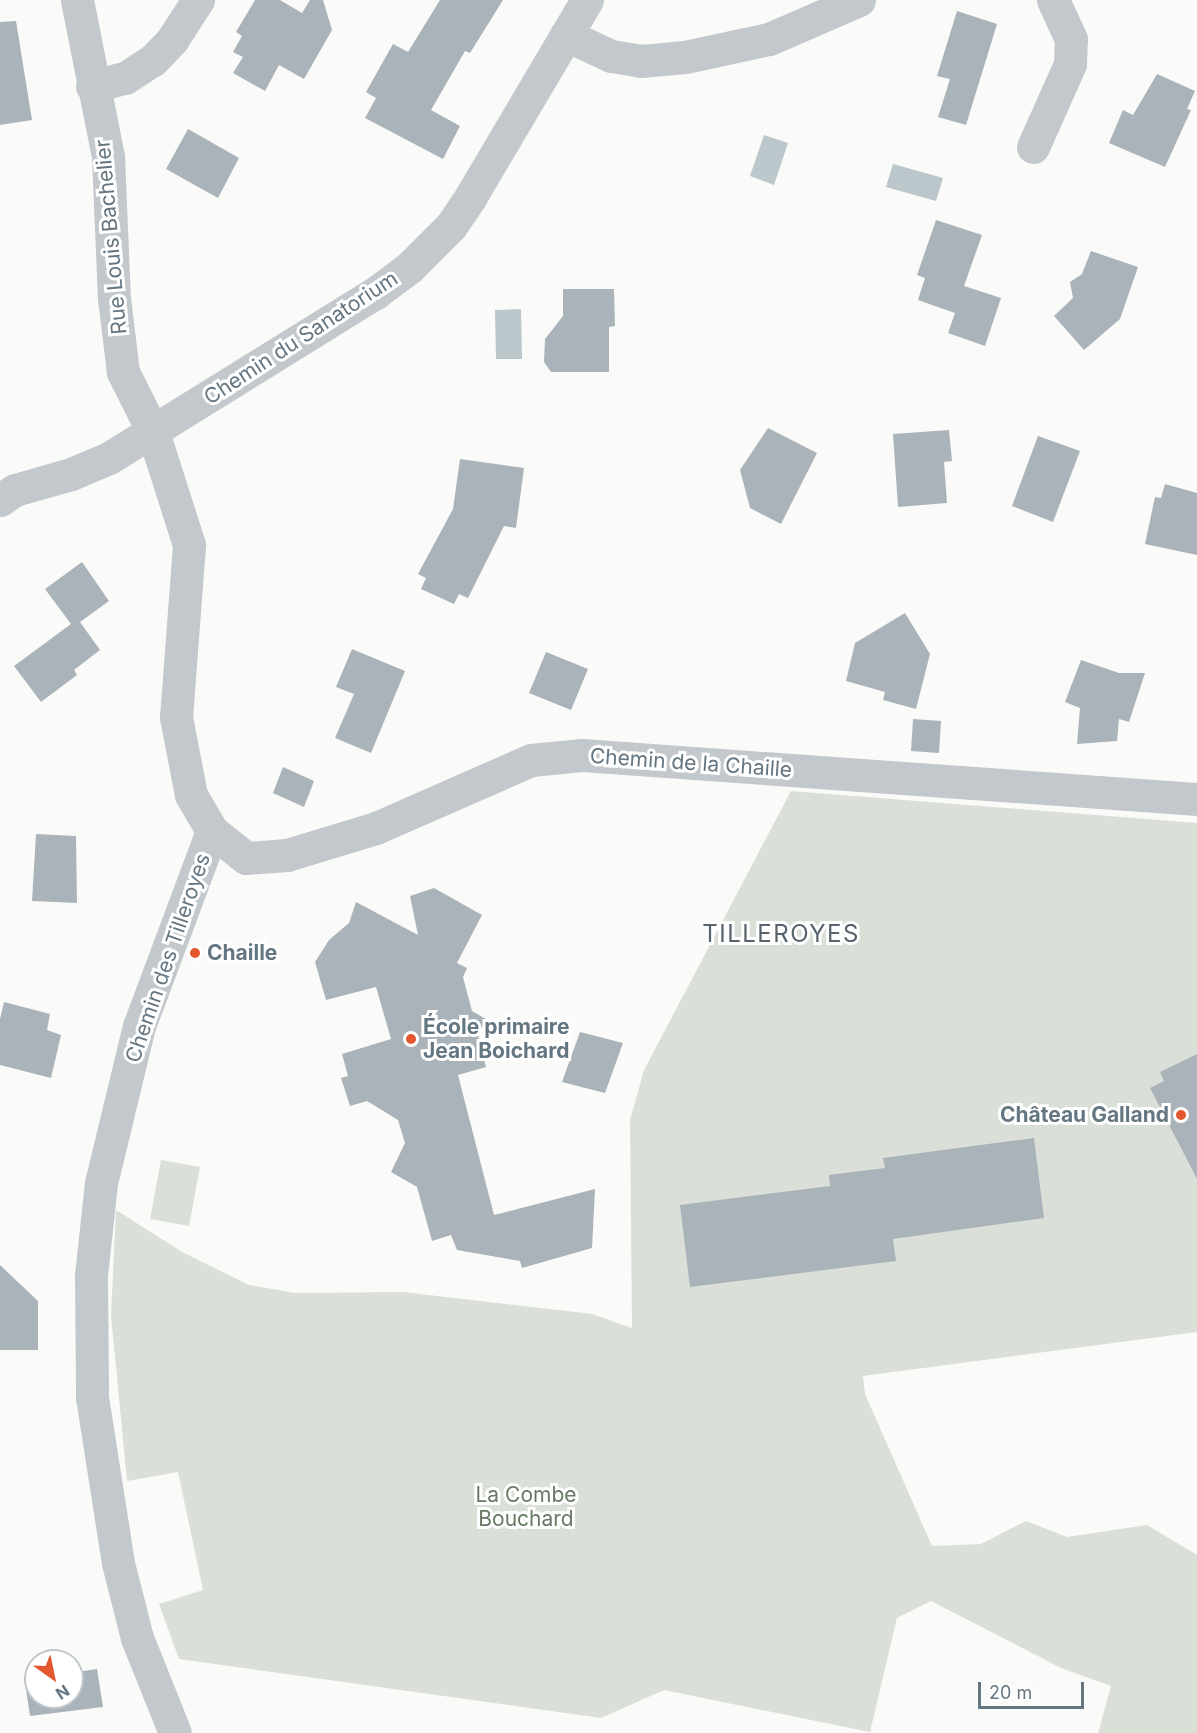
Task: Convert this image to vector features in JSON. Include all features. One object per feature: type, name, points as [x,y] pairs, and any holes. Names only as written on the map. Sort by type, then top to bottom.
[{"type":"street","name":"Rue Louis Bachelier","points":[[77,0],[92,86],[108,157],[114,298],[123,372],[153,432]]},
{"type":"street","points":[[92,86],[125,78],[153,60],[172,40],[198,0]]},
{"type":"street","name":"Chemin du Sanatorium","points":[[0,500],[15,490],[90,466],[153,432],[374,294],[429,250],[471,196],[587,0]]},
{"type":"street","points":[[566,35],[621,58],[641,61],[685,57],[769,39],[859,0]]},
{"type":"street","points":[[1033,147],[1070,64],[1071,39],[1053,0]]},
{"type":"street","name":"Chemin des Tilleroyes","points":[[153,432],[189,545],[176,717],[191,795],[212,831],[139,1026],[101,1183],[91,1275],[92,1397],[118,1563],[137,1638],[175,1733]]},
{"type":"street","name":"Chemin de la Chaille","points":[[212,831],[246,858],[287,855],[376,828],[531,760],[582,755],[1197,799]]},
{"type":"green space","name":"La Combe Bouchard","points":[[791,791],[1197,823],[1197,1332],[863,1376],[865,1394],[932,1546],[981,1544],[1026,1521],[1067,1537],[1147,1525],[1197,1555],[1197,1733],[1098,1733],[1111,1686],[1061,1668],[931,1601],[897,1618],[870,1732],[664,1690],[601,1718],[179,1659],[159,1604],[203,1590],[178,1472],[127,1481],[111,1315],[116,1210],[182,1252],[249,1285],[295,1293],[403,1292],[592,1314],[632,1328],[630,1120],[644,1070]]},
{"type":"green space","points":[[161,1160],[200,1167],[189,1226],[150,1219]]},
{"type":"shaded area","points":[[764,135],[788,143],[774,185],[750,176]]},
{"type":"shaded area","points":[[893,164],[943,178],[936,201],[886,187]]},
{"type":"shaded area","points":[[521,309],[522,359],[496,359],[495,310]]},
{"type":"building","points":[[255,0],[280,0],[302,13],[310,0],[323,0],[332,30],[304,79],[279,65],[265,91],[233,73],[243,57],[233,52],[242,36],[236,32]]},
{"type":"building","points":[[440,0],[503,0],[470,53],[465,51],[431,110],[460,126],[443,159],[365,118],[376,98],[366,92],[393,44],[408,52]]},
{"type":"building","points":[[957,11],[997,24],[966,125],[938,117],[950,79],[937,76]]},
{"type":"building","points":[[16,21],[32,120],[0,125],[0,22]]},
{"type":"building","points":[[1157,74],[1195,91],[1187,109],[1191,110],[1165,167],[1109,143],[1123,110],[1133,115]]},
{"type":"building","points":[[188,129],[239,158],[218,198],[166,169]]},
{"type":"building","points":[[936,220],[982,235],[964,286],[1001,298],[985,346],[948,333],[955,313],[918,300],[925,278],[917,275]]},
{"type":"building","points":[[1091,251],[1138,267],[1120,319],[1084,350],[1054,316],[1073,298],[1070,282],[1082,274]]},
{"type":"building","points":[[563,289],[614,289],[615,326],[609,327],[609,372],[551,372],[544,362],[545,339],[563,316]]},
{"type":"building","points":[[768,428],[817,453],[781,524],[750,508],[740,470]]},
{"type":"building","points":[[949,430],[952,461],[944,462],[947,503],[898,507],[893,434]]},
{"type":"building","points":[[1038,436],[1080,451],[1053,522],[1012,506]]},
{"type":"building","points":[[460,459],[524,468],[516,528],[504,526],[468,598],[459,594],[454,604],[421,589],[426,578],[418,574],[453,509]]},
{"type":"building","points":[[1165,484],[1197,493],[1197,555],[1145,544],[1155,497],[1161,498]]},
{"type":"building","points":[[82,562],[109,601],[80,622],[100,650],[74,670],[77,675],[41,702],[14,666],[71,624],[45,589]]},
{"type":"building","points":[[905,613],[930,654],[916,709],[883,700],[885,692],[846,681],[855,643]]},
{"type":"building","points":[[352,649],[405,671],[371,753],[335,738],[354,694],[336,687]]},
{"type":"building","points":[[546,652],[588,669],[571,710],[529,693]]},
{"type":"building","points":[[1081,660],[1119,673],[1145,673],[1129,722],[1119,719],[1117,741],[1077,744],[1080,708],[1065,702]]},
{"type":"building","points":[[913,719],[941,721],[939,753],[911,751]]},
{"type":"building","points":[[283,767],[314,781],[304,807],[273,793]]},
{"type":"building","points":[[36,834],[76,836],[77,903],[32,901]]},
{"type":"building","points":[[434,888],[482,915],[457,963],[467,968],[463,977],[472,1011],[486,1019],[478,1035],[486,1067],[458,1075],[494,1215],[595,1189],[592,1248],[522,1268],[520,1261],[457,1250],[451,1235],[432,1241],[417,1187],[391,1172],[405,1143],[398,1120],[367,1101],[350,1106],[341,1078],[348,1076],[342,1054],[391,1039],[376,987],[326,1000],[315,962],[329,940],[349,923],[356,902],[418,935],[410,896]]},
{"type":"building","points":[[4,1002],[50,1014],[47,1030],[61,1035],[51,1078],[0,1065],[0,1019]]},
{"type":"building","points":[[580,1032],[623,1043],[605,1093],[562,1082]]},
{"type":"building","name":"Château Galland","points":[[1197,1054],[1197,1179],[1150,1088],[1164,1081],[1160,1072]]},
{"type":"building","points":[[1034,1138],[1044,1218],[893,1239],[896,1261],[690,1287],[680,1205],[830,1186],[829,1175],[885,1168],[883,1158]]},
{"type":"building","points":[[0,1265],[38,1301],[38,1350],[0,1350]]},
{"type":"building","points":[[97,1669],[103,1707],[30,1716],[29,1709],[84,1709],[84,1671]]},
{"type":"place","name":"Chaille","points":[[195,953]]},
{"type":"place","name":"École primaire Jean Boichard","points":[[411,1039]]},
{"type":"place","name":"Château Galland","points":[[1181,1115]]},
{"type":"district","name":"TILLEROYES","points":[[781,934]]}]
